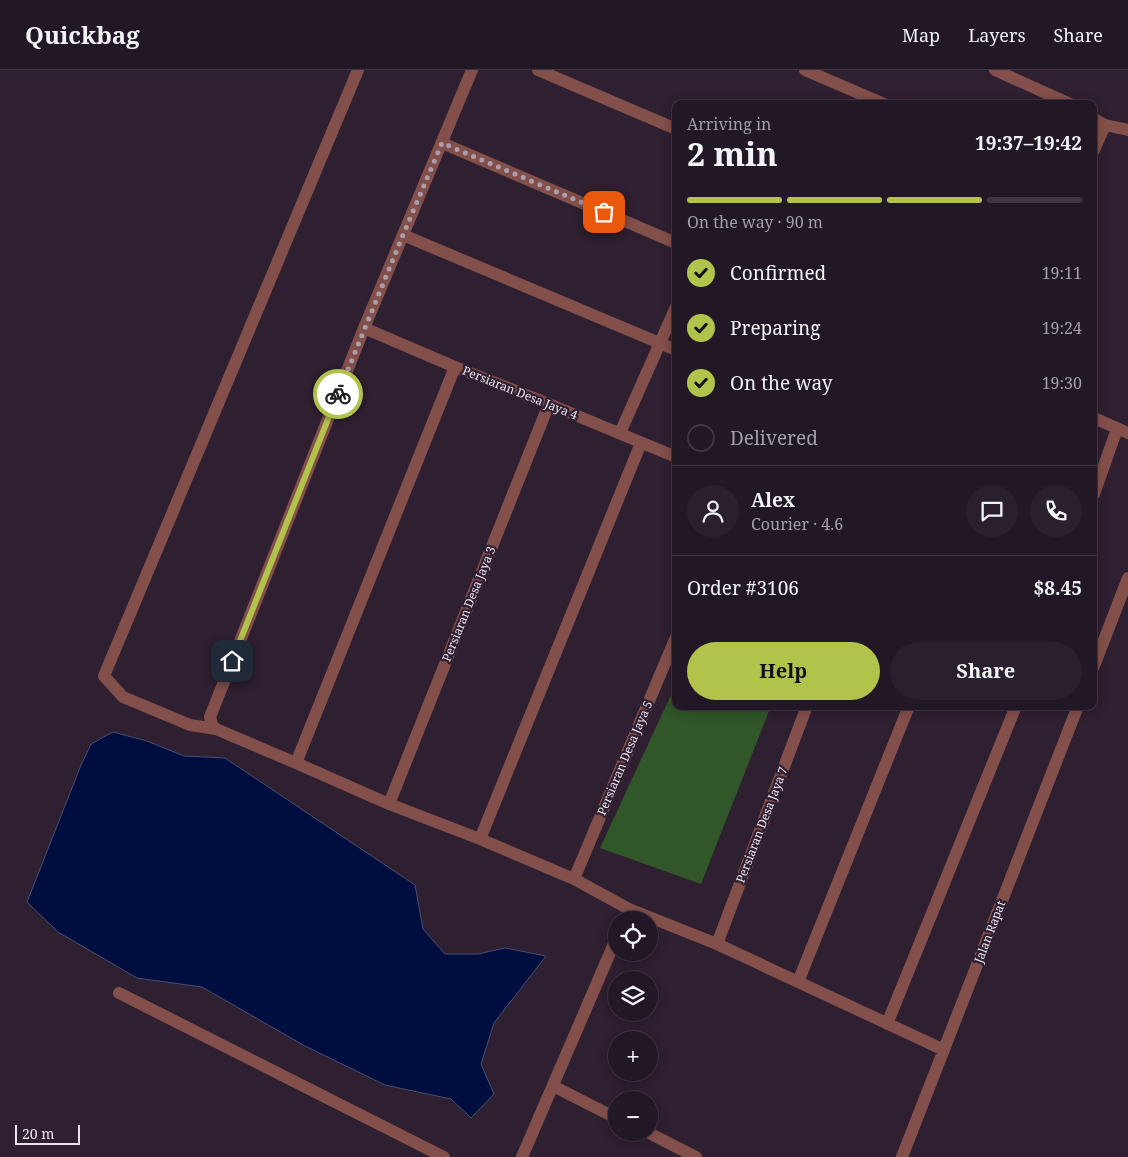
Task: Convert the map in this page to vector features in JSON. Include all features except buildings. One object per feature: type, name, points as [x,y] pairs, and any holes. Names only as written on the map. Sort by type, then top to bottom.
[{"type":"street","points":[[358,70],[104,676],[123,697],[190,725],[216,729],[389,804],[574,879],[621,911]]},
{"type":"street","points":[[216,729],[212,726],[210,717],[364,328],[472,70]]},
{"type":"street","points":[[538,70],[672,127]]},
{"type":"street","points":[[805,70],[875,100]]},
{"type":"street","points":[[995,70],[1061,100]]},
{"type":"street","points":[[1097,121],[1105,125],[1128,130]]},
{"type":"street","points":[[1097,143],[1105,125]]},
{"type":"street","points":[[442,143],[672,242]]},
{"type":"street","points":[[403,235],[672,348]]},
{"type":"street","points":[[620,434],[672,316]]},
{"type":"street","name":"Persiaran Desa Jaya 4","points":[[364,328],[672,455]]},
{"type":"street","points":[[296,763],[455,367]]},
{"type":"street","name":"Persiaran Desa Jaya 3","points":[[389,804],[549,404]]},
{"type":"street","points":[[1097,419],[1123,431],[1097,487]]},
{"type":"street","points":[[480,840],[641,443]]},
{"type":"street","points":[[1097,658],[1128,578]]},
{"type":"street","name":"Persiaran Desa Jaya 5","points":[[574,879],[672,646]]},
{"type":"street","name":"Persiaran Desa Jaya 7","points":[[717,944],[805,710]]},
{"type":"street","points":[[798,982],[906,710]]},
{"type":"street","points":[[888,1024],[1014,710]]},
{"type":"street","name":"Jalan Rapat","points":[[902,1157],[1076,710]]},
{"type":"street","points":[[658,925],[717,944],[944,1050]]},
{"type":"street","points":[[522,1157],[608,959]]},
{"type":"street","points":[[119,993],[444,1157]]},
{"type":"street","points":[[553,1086],[608,1114]]},
{"type":"street","points":[[658,1138],[696,1157]]},
{"type":"green space","points":[[672,693],[672,710],[769,710],[701,884],[600,848]]},
{"type":"shaded area","points":[[113,732],[147,741],[184,756],[225,758],[415,885],[423,929],[445,954],[478,954],[505,948],[546,956],[494,1023],[481,1064],[494,1094],[471,1118],[451,1099],[385,1085],[305,1046],[202,987],[137,978],[58,932],[27,902],[91,744]]},
{"type":"way so far","points":[[338,394],[442,143],[604,212]]},
{"type":"route","points":[[232,661],[338,394]]}]
